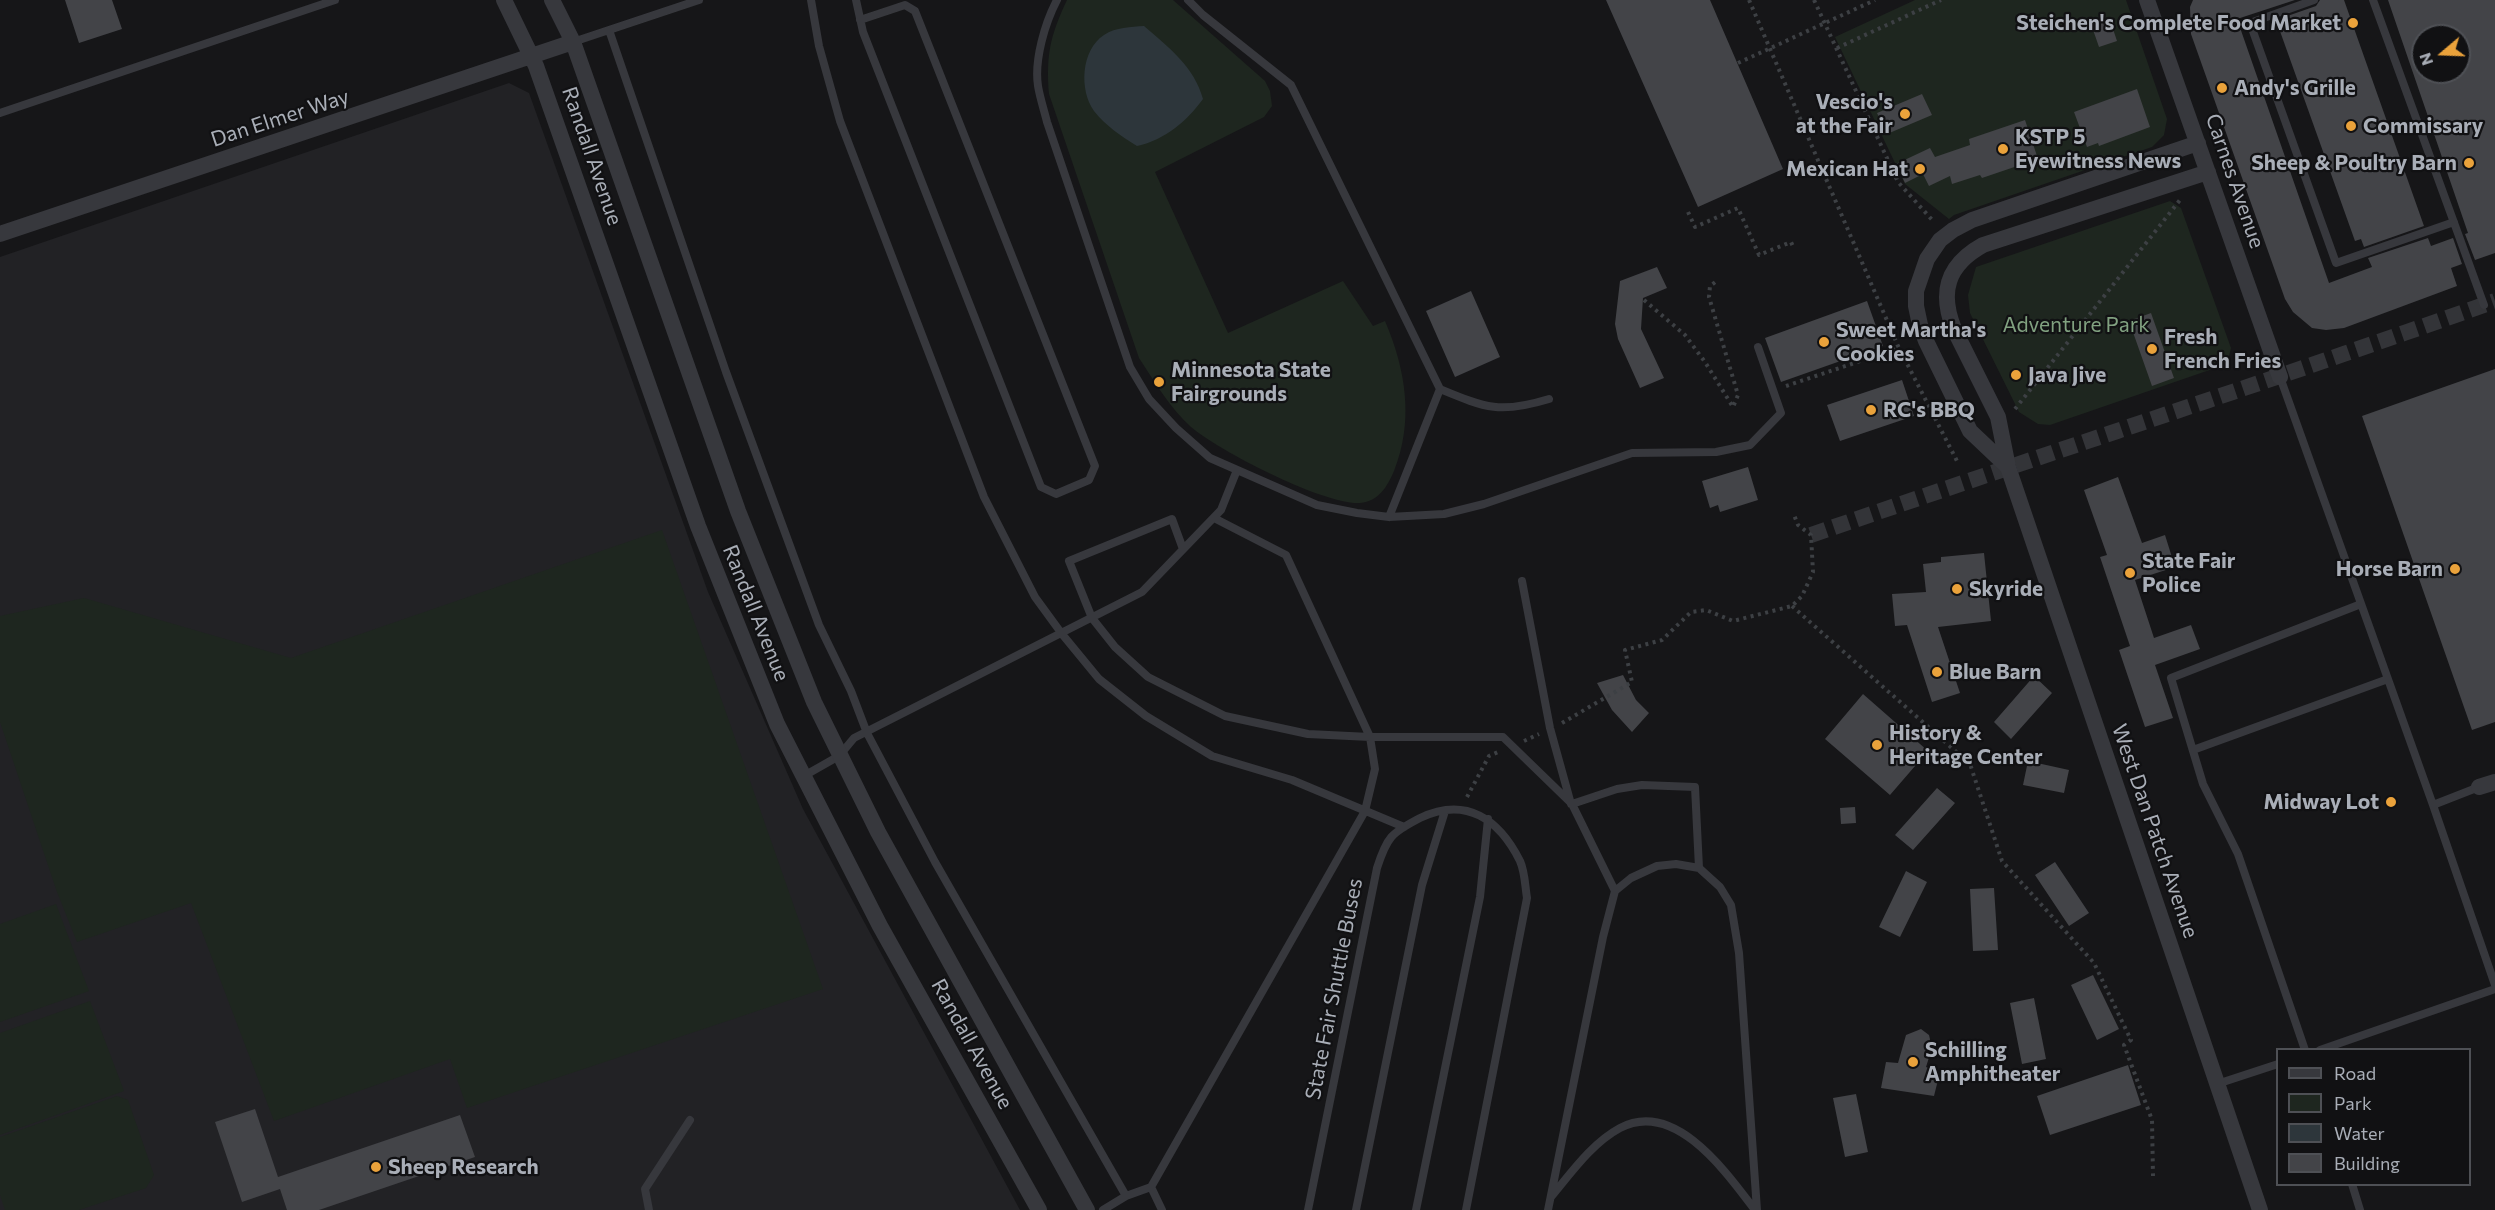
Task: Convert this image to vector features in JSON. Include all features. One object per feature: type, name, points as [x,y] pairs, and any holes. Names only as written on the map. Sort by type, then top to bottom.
[{"type":"street","name":"Randall Avenue","points":[[504,0],[533,57],[698,526],[760,682],[802,777],[880,926],[1039,1210]]},
{"type":"street","name":"Randall Avenue","points":[[552,0],[573,42],[738,511],[806,682],[839,756],[913,898],[1087,1210]]},
{"type":"street","name":"Carnes Avenue","points":[[2147,0],[2280,377]]},
{"type":"street","name":"Dan Elmer Way","points":[[0,234],[573,42]]},
{"type":"street","points":[[1947,235],[1972,220],[2198,143]]},
{"type":"street","name":"West Dan Patch Avenue","points":[[2208,172],[1983,245],[1959,261],[1948,286],[1949,315],[1998,417],[2008,467],[2260,1210]]},
{"type":"street","name":"West Dan Patch Avenue","points":[[1947,235],[1934,248],[1920,274],[1916,291],[1920,325],[1970,431],[2008,467]]},
{"type":"lane","points":[[0,112],[335,0]]},
{"type":"lane","points":[[573,42],[699,0]]},
{"type":"lane","points":[[811,0],[819,46],[840,121],[984,497],[1035,597],[1099,679],[1146,716],[1212,756],[1292,780],[1404,827]]},
{"type":"lane","points":[[856,0],[860,20],[868,44],[1041,487],[1056,494],[1089,480],[1095,466],[915,11],[905,5],[860,20]]},
{"type":"lane","points":[[1057,0],[1049,17],[1041,48],[1038,83],[1047,122],[1130,367],[1149,399],[1176,428],[1210,458],[1317,505],[1389,517],[1454,512],[1484,504],[1632,453],[1716,452],[1750,445],[1781,413],[1758,347]]},
{"type":"lane","points":[[1188,0],[1203,15],[1291,85],[1440,389],[1473,403],[1497,409],[1520,408],[1549,399]]},
{"type":"lane","points":[[2314,0],[2250,23],[2336,264],[2454,222]]},
{"type":"lane","points":[[2373,0],[2484,305]]},
{"type":"lane","points":[[609,30],[726,372],[819,625],[851,691],[867,733],[946,882],[1126,1196]]},
{"type":"lane","points":[[2280,377],[2433,805],[2495,987],[2326,1048]]},
{"type":"lane","points":[[1389,517],[1440,389]]},
{"type":"lane","points":[[802,777],[839,756],[854,738],[1142,592],[1221,510],[1237,470]]},
{"type":"lane","points":[[1103,1210],[1126,1196],[1151,1187],[1365,811],[1375,769],[1370,737],[1286,555],[1214,518]]},
{"type":"lane","points":[[1184,549],[1172,519],[1069,561],[1092,618],[1115,647],[1148,677],[1225,716],[1308,734],[1370,737],[1503,737],[1572,804]]},
{"type":"lane","points":[[1522,581],[1550,728],[1572,804],[1615,891]]},
{"type":"lane","points":[[2304,1048],[2238,854],[2204,784],[2171,678],[2361,604]]},
{"type":"lane","points":[[2193,750],[2388,679]]},
{"type":"lane","points":[[1572,804],[1617,789],[1642,785],[1695,787],[1699,868]]},
{"type":"lane","points":[[2433,805],[2487,785]]},
{"type":"lane","points":[[1461,808],[1488,819],[1504,837],[1521,863],[1527,898],[1466,1210]]},
{"type":"lane","name":"State Fair Shuttle Buses","points":[[1308,1210],[1377,868],[1386,842],[1404,827],[1428,814],[1461,808]]},
{"type":"lane","points":[[1356,1210],[1422,885],[1445,811]]},
{"type":"lane","points":[[1416,1210],[1480,897],[1488,819]]},
{"type":"lane","points":[[1548,1210],[1603,937],[1615,891],[1631,878],[1657,866],[1676,864],[1699,868],[1720,887],[1731,905],[1739,953],[1756,1210]]},
{"type":"lane","points":[[2217,1084],[2276,1064]]},
{"type":"lane","points":[[649,1210],[645,1189],[690,1120]]},
{"type":"lane","points":[[1550,1198],[1578,1164],[1602,1141],[1621,1128],[1635,1123],[1660,1122],[1678,1130],[1712,1158],[1756,1210]]},
{"type":"lane","points":[[2352,1186],[2360,1210]]},
{"type":"lane","points":[[1151,1187],[1162,1210]]},
{"type":"path","points":[[1749,0],[1899,348],[1957,461]]},
{"type":"path","points":[[1814,0],[1898,182],[1947,235]]},
{"type":"path","points":[[1738,63],[1875,0]]},
{"type":"path","points":[[1837,48],[1941,0]]},
{"type":"path","points":[[2016,410],[2180,199]]},
{"type":"path","points":[[1688,212],[1695,227],[1738,208],[1759,255],[1791,242],[1794,249]]},
{"type":"path","points":[[1644,300],[1685,335],[1733,407],[1738,395],[1709,297],[1710,286],[1718,280]]},
{"type":"path","points":[[1773,390],[1899,348]]},
{"type":"path","points":[[1461,808],[1489,756],[1574,718],[1632,682],[1625,650],[1662,640],[1691,612],[1706,610],[1733,621],[1792,606],[1802,596],[1813,572],[1811,535],[1798,525],[1794,515]]},
{"type":"path","points":[[1792,606],[1970,764],[2002,861],[2094,963],[2131,1040],[2124,1045],[2152,1120],[2153,1176]]},
{"type":"shaded area","points":[[509,83],[529,93],[708,592],[803,809],[1020,1210],[0,1210],[0,257]]},
{"type":"green space","points":[[1067,0],[1173,0],[1265,81],[1270,91],[1272,106],[1264,117],[1155,172],[1228,333],[1343,281],[1373,326],[1385,321],[1398,358],[1405,396],[1405,414],[1404,433],[1394,471],[1385,488],[1377,496],[1360,503],[1322,495],[1272,475],[1224,449],[1183,420],[1139,358],[1049,94],[1050,46]]},
{"type":"green space","points":[[1915,0],[2126,0],[2167,119],[2164,135],[2152,147],[1954,215],[1949,219],[1905,184],[1835,37]]},
{"type":"green space","name":"Adventure Park","points":[[2170,201],[2181,208],[2231,348],[2227,364],[2050,425],[2038,424],[2019,412],[1970,313],[1968,295],[1976,267]]},
{"type":"green space","points":[[662,530],[823,989],[467,1108],[450,1059],[274,1121],[191,903],[77,942],[57,892],[0,722],[0,616],[84,598],[291,658]]},
{"type":"green space","points":[[56,904],[89,991],[0,1022],[0,924]]},
{"type":"green space","points":[[90,1001],[124,1091],[0,1135],[0,1033]]},
{"type":"green space","points":[[117,1096],[128,1100],[154,1175],[146,1188],[79,1210],[5,1210],[0,1195],[0,1137]]},
{"type":"water","points":[[1144,26],[1180,58],[1194,77],[1203,99],[1190,115],[1166,134],[1137,146],[1109,126],[1094,111],[1086,92],[1085,71],[1091,50],[1104,35],[1119,29]]},
{"type":"building","points":[[65,0],[112,0],[122,29],[79,43]]},
{"type":"building","points":[[1606,0],[1710,0],[1783,169],[1698,207]]},
{"type":"building","points":[[2193,0],[2295,0],[2237,19],[2329,283],[2372,267],[2368,258],[2428,238],[2431,246],[2453,238],[2462,264],[2451,268],[2457,286],[2344,328],[2326,330],[2312,328],[2293,312],[2285,299],[2191,34],[2190,7]]},
{"type":"building","name":"Commissary","points":[[2320,0],[2344,0],[2424,226],[2364,247],[2361,239],[2355,241],[2276,20],[2316,6]]},
{"type":"building","name":"Sheep & Poultry Barn","points":[[2388,0],[2495,0],[2495,253],[2475,260],[2465,234],[2468,233],[2417,84],[2471,84],[2471,24],[2411,24],[2411,67]]},
{"type":"building","points":[[2109,17],[2117,41],[2099,47],[2091,24]]},
{"type":"building","points":[[2137,89],[2150,127],[2099,146],[2098,143],[2087,147],[2074,112]]},
{"type":"building","name":"Vescio's at the Fair","points":[[1922,94],[1932,115],[1887,134],[1877,113]]},
{"type":"building","points":[[2025,120],[2038,159],[1982,178],[1980,175],[1952,184],[1950,176],[1929,186],[1923,174],[1905,183],[1896,164],[1930,148],[1935,157],[1970,145],[1969,139]]},
{"type":"building","points":[[1657,267],[1667,288],[1643,298],[1641,329],[1664,378],[1640,388],[1618,339],[1615,324],[1620,281]]},
{"type":"building","points":[[1471,291],[1500,357],[1455,377],[1426,311]]},
{"type":"building","name":"Sweet Martha's Cookies","points":[[1867,301],[1883,346],[1781,382],[1765,338]]},
{"type":"building","name":"Fresh French Fries","points":[[2151,313],[2174,378],[2152,386],[2129,321]]},
{"type":"building","name":"Horse Barn","points":[[2495,369],[2495,722],[2472,730],[2362,416]]},
{"type":"building","name":"RC's BBQ","points":[[1902,380],[1914,416],[1840,441],[1827,405]]},
{"type":"building","points":[[1748,467],[1758,500],[1720,512],[1718,505],[1710,508],[1702,481]]},
{"type":"building","points":[[2118,477],[2142,543],[2165,535],[2175,567],[2135,580],[2154,638],[2191,625],[2200,649],[2155,665],[2173,718],[2145,727],[2119,650],[2130,646],[2100,557],[2107,555],[2084,490]]},
{"type":"building","points":[[1984,553],[1991,621],[1938,627],[1960,693],[1932,702],[1907,625],[1895,626],[1892,594],[1926,592],[1923,564],[1941,562],[1941,557]]},
{"type":"building","points":[[1623,675],[1636,700],[1649,713],[1632,732],[1612,710],[1597,683]]},
{"type":"building","points":[[2034,676],[2052,693],[2011,739],[1994,722]]},
{"type":"building","name":"History & Heritage Center","points":[[1863,694],[1928,751],[1890,795],[1825,739]]},
{"type":"building","points":[[2028,761],[2069,770],[2064,793],[2023,785]]},
{"type":"building","points":[[1937,788],[1955,803],[1913,850],[1895,835]]},
{"type":"building","points":[[1855,807],[1856,823],[1841,824],[1840,808]]},
{"type":"building","points":[[2055,862],[2089,913],[2069,926],[2035,875]]},
{"type":"building","points":[[1906,871],[1927,882],[1900,937],[1879,927]]},
{"type":"building","points":[[1994,888],[1998,950],[1973,951],[1970,889]]},
{"type":"building","points":[[2093,975],[2119,1029],[2097,1040],[2071,985]]},
{"type":"building","points":[[2034,998],[2046,1059],[2022,1064],[2010,1003]]},
{"type":"building","name":"Schilling Amphitheater","points":[[1921,1029],[1929,1035],[1932,1048],[1926,1067],[1940,1072],[1934,1096],[1881,1088],[1886,1062],[1898,1063],[1906,1035]]},
{"type":"building","points":[[2128,1065],[2141,1105],[2050,1135],[2037,1096]]},
{"type":"building","points":[[1856,1094],[1868,1152],[1845,1157],[1833,1098]]},
{"type":"building","name":"Sheep Research","points":[[255,1109],[278,1177],[460,1115],[475,1157],[319,1210],[287,1210],[280,1189],[242,1202],[215,1122]]},
{"type":"tunnel","points":[[1811,535],[2495,301]]},
{"type":"place","name":"Steichen's Complete Food Market","points":[[2353,23]]},
{"type":"place","name":"Andy's Grille","points":[[2222,88]]},
{"type":"place","name":"Vescio's at the Fair","points":[[1905,114]]},
{"type":"place","name":"Commissary","points":[[2351,126]]},
{"type":"place","name":"KSTP 5 Eyewitness News","points":[[2003,149]]},
{"type":"place","name":"Sheep & Poultry Barn","points":[[2469,163]]},
{"type":"place","name":"Mexican Hat","points":[[1920,169]]},
{"type":"place","name":"Sweet Martha's Cookies","points":[[1824,342]]},
{"type":"place","name":"Fresh French Fries","points":[[2152,349]]},
{"type":"place","name":"Java Jive","points":[[2016,375]]},
{"type":"place","name":"Minnesota State Fairgrounds","points":[[1159,382]]},
{"type":"place","name":"RC's BBQ","points":[[1871,410]]},
{"type":"place","name":"Horse Barn","points":[[2455,569]]},
{"type":"place","name":"State Fair Police","points":[[2130,573]]},
{"type":"place","name":"Skyride","points":[[1957,589]]},
{"type":"place","name":"Blue Barn","points":[[1937,672]]},
{"type":"place","name":"History & Heritage Center","points":[[1877,745]]},
{"type":"place","name":"Midway Lot","points":[[2391,802]]},
{"type":"place","name":"Schilling Amphitheater","points":[[1913,1062]]},
{"type":"place","name":"Sheep Research","points":[[376,1167]]}]
